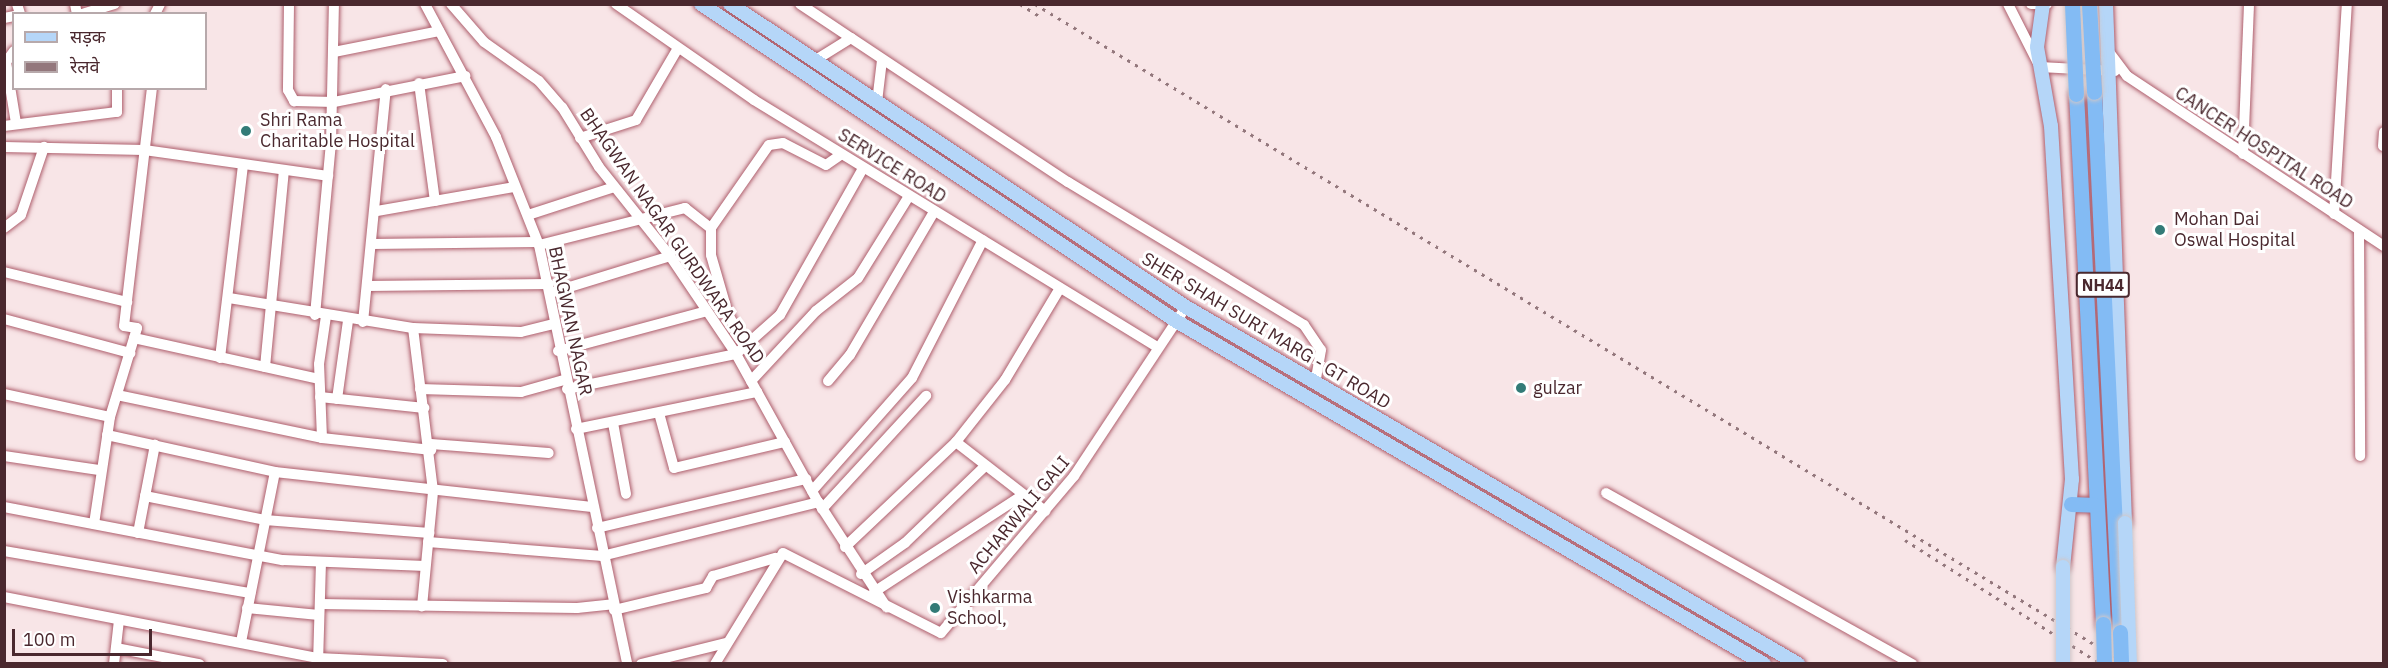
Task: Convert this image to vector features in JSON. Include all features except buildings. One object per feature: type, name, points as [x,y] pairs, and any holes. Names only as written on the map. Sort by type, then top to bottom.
[{"type":"highway","name":"NH44","points":[[2072,4],[2104,663]]},
{"type":"highway","name":"NH44","points":[[2090,4],[2119,494],[2121,663]]},
{"type":"highway","points":[[2071,504],[2096,505]]},
{"type":"main road","name":"SHER SHAH SURI MARG - GT ROAD","points":[[701,4],[1172,326],[1764,663]]},
{"type":"main road","name":"SHER SHAH SURI MARG - GT ROAD","points":[[730,4],[1186,307],[1798,663]]},
{"type":"main road","points":[[2041,5],[2040,67],[2050,126],[2071,504],[2061,591],[2063,663]]},
{"type":"main road","points":[[2104,8],[2108,48],[2119,494],[2125,523],[2130,663]]},
{"type":"street","points":[[88,12],[115,4]]},
{"type":"street","points":[[289,4],[289,96],[301,103],[334,102],[386,89],[465,76]]},
{"type":"street","points":[[322,438],[319,379],[320,316],[334,102],[334,4]]},
{"type":"street","name":"BHAGWAN NAGAR","points":[[425,4],[465,76],[516,187],[538,244],[549,289],[565,385],[627,663]]},
{"type":"street","name":"BHAGWAN NAGAR GURDWARA ROAD","points":[[451,4],[484,42],[552,94],[614,187],[642,218],[670,256],[736,354],[820,506],[861,574],[888,608]]},
{"type":"street","name":"SERVICE ROAD","points":[[616,4],[678,48],[864,168],[1155,346]]},
{"type":"street","points":[[800,4],[1068,182],[1304,325],[1321,350],[1315,383]]},
{"type":"street","points":[[2008,4],[2040,67],[2108,70],[2127,76]]},
{"type":"street","points":[[2243,154],[2248,4]]},
{"type":"street","points":[[2334,214],[2347,4]]},
{"type":"street","points":[[334,52],[439,32]]},
{"type":"street","points":[[814,61],[851,38]]},
{"type":"street","points":[[580,138],[636,120],[678,48]]},
{"type":"street","points":[[2108,48],[2127,76]]},
{"type":"street","points":[[12,54],[6,62],[10,124],[117,112],[117,90]]},
{"type":"street","points":[[877,102],[882,60]]},
{"type":"street","name":"CANCER HOSPITAL ROAD","points":[[2127,76],[2384,246]]},
{"type":"street","points":[[419,83],[435,201]]},
{"type":"street","points":[[363,322],[377,211],[386,89]]},
{"type":"street","points":[[94,524],[99,470],[110,417],[136,328],[124,326],[152,90]]},
{"type":"street","points":[[2383,146],[2384,132]]},
{"type":"street","points":[[746,345],[728,314],[711,255],[711,228],[769,145],[783,143],[826,165],[842,154]]},
{"type":"street","points":[[4,147],[144,150],[328,176]]},
{"type":"street","points":[[4,228],[21,215],[45,147]]},
{"type":"street","points":[[220,358],[229,298],[243,165]]},
{"type":"street","points":[[420,389],[521,392],[736,354],[790,301],[864,168]]},
{"type":"street","points":[[265,367],[284,171]]},
{"type":"street","points":[[377,211],[516,187]]},
{"type":"street","points":[[528,215],[614,187]]},
{"type":"street","points":[[752,381],[816,311],[858,278],[909,196]]},
{"type":"street","points":[[372,244],[538,244],[689,208],[711,228]]},
{"type":"street","points":[[828,381],[850,355],[934,212]]},
{"type":"street","points":[[2359,230],[2360,456]]},
{"type":"street","points":[[812,491],[912,378],[983,240]]},
{"type":"street","points":[[367,286],[549,289],[670,256]]},
{"type":"street","points":[[4,272],[127,302]]},
{"type":"street","points":[[845,547],[956,442],[1005,380],[1060,288]]},
{"type":"street","points":[[229,298],[348,321],[413,328],[521,332],[554,324]]},
{"type":"street","name":"ACHARWALI GALI","points":[[775,558],[791,555],[888,608],[940,633],[1045,511],[1096,447],[1155,346],[1186,307]]},
{"type":"street","points":[[558,351],[707,311]]},
{"type":"street","points":[[4,319],[130,353]]},
{"type":"street","points":[[337,399],[348,321]]},
{"type":"street","points":[[413,328],[420,389],[431,447],[433,492],[422,606]]},
{"type":"street","points":[[134,338],[319,379]]},
{"type":"street","points":[[576,429],[758,392]]},
{"type":"street","points":[[4,394],[110,417]]},
{"type":"street","points":[[117,395],[322,438],[549,453]]},
{"type":"street","points":[[145,496],[265,520],[602,555],[820,506],[926,396]]},
{"type":"street","points":[[320,397],[424,408]]},
{"type":"street","points":[[659,413],[674,468],[785,442]]},
{"type":"street","points":[[613,423],[626,494]]},
{"type":"street","points":[[107,435],[275,472],[433,492],[592,507]]},
{"type":"street","points":[[956,442],[1021,496],[1045,511]]},
{"type":"street","points":[[138,533],[155,445]]},
{"type":"street","points":[[4,456],[99,470]]},
{"type":"street","points":[[861,574],[905,543],[985,466]]},
{"type":"street","points":[[241,642],[275,472]]},
{"type":"street","points":[[597,528],[806,479]]},
{"type":"street","points":[[1606,493],[1911,663]]},
{"type":"street","points":[[874,592],[1021,496]]},
{"type":"street","points":[[4,507],[257,556],[321,564],[425,566]]},
{"type":"street","points":[[4,551],[250,593]]},
{"type":"street","points":[[247,608],[319,610],[422,606],[614,607],[706,588],[713,576],[775,558]]},
{"type":"street","points":[[715,663],[775,558]]},
{"type":"street","points":[[318,661],[321,564]]},
{"type":"street","points":[[4,597],[241,642],[318,661],[443,663]]},
{"type":"street","points":[[114,663],[120,620]]},
{"type":"street","points":[[641,663],[726,643]]},
{"type":"street","points":[[116,648],[199,663]]},
{"type":"railway","points":[[1020,4],[1041,17]]},
{"type":"railway","points":[[1035,4],[2127,664]]},
{"type":"railway","points":[[1905,540],[2101,664]]},
{"type":"place","name":"Shri Rama Charitable Hospital","points":[[246,131]]},
{"type":"place","name":"Mohan Dai Oswal Hospital","points":[[2160,230]]},
{"type":"place","name":"gulzar","points":[[1521,388]]},
{"type":"place","name":"Vishkarma School,","points":[[935,608]]}]
